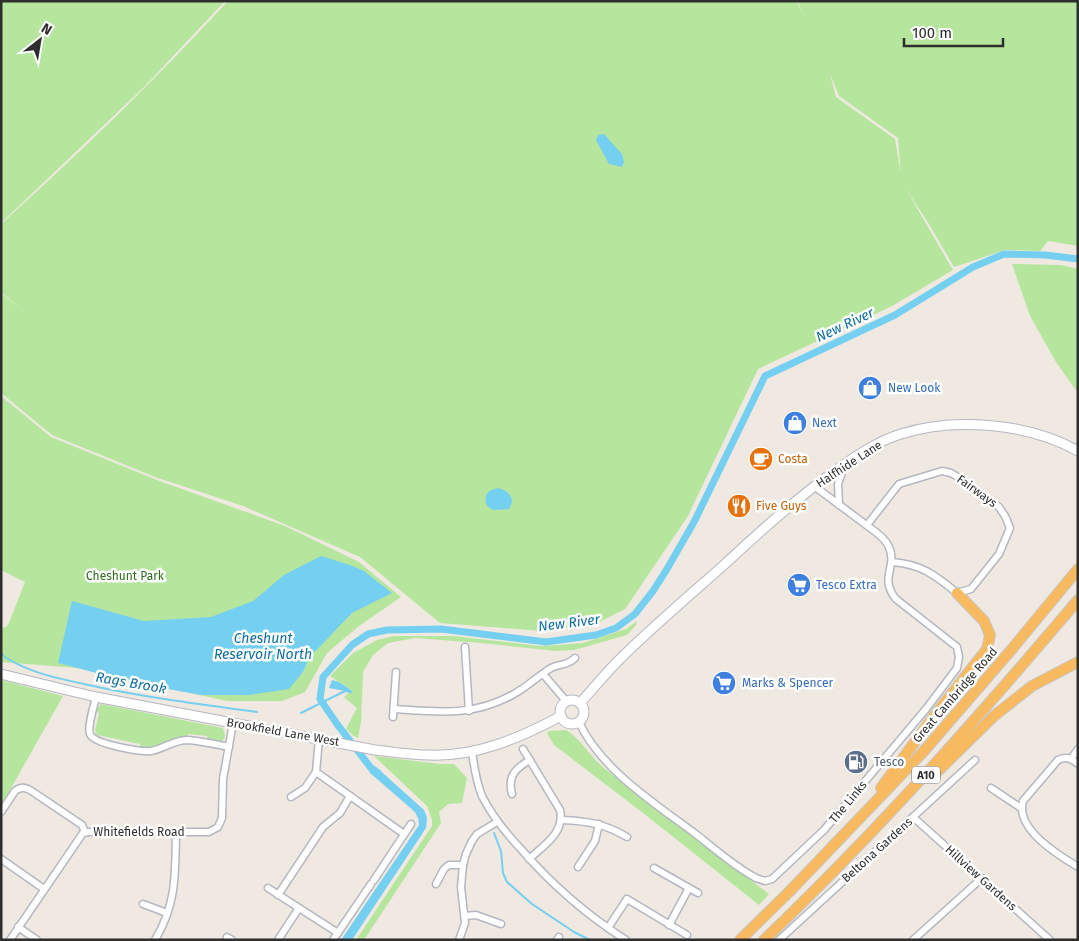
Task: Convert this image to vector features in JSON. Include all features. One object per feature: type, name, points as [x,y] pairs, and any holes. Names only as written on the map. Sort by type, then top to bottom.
[{"type":"highway","name":"Great Cambridge Road","points":[[740,940],[789,892],[929,744],[1012,649],[1078,569]]},
{"type":"highway","points":[[873,803],[890,774],[987,649],[990,635],[984,620],[956,593]]},
{"type":"highway","name":"A10","points":[[764,940],[842,864],[917,784],[1078,600]]},
{"type":"highway","points":[[917,784],[937,772],[994,716],[1032,686],[1078,662]]},
{"type":"main road","name":"Halfhide Lane","points":[[580,703],[619,660],[790,505],[845,464],[876,444],[900,434],[922,428],[975,425],[1010,428],[1042,435],[1078,451]]},
{"type":"main road","name":"Brookfield Lane West","points":[[1,674],[96,697],[406,754],[430,755],[472,751],[496,746],[561,716]]},
{"type":"main road","points":[[573,700],[580,703],[584,714],[579,722],[568,724],[561,716],[561,708],[566,702],[573,700]]},
{"type":"street","points":[[839,505],[838,484],[845,464]]},
{"type":"street","name":"Fairways","points":[[867,525],[899,484],[942,471],[961,478],[999,506],[1006,516],[1010,528],[999,554],[971,589],[956,593]]},
{"type":"street","name":"The Links","points":[[579,722],[586,737],[609,767],[661,809],[748,874],[765,881],[772,879],[828,826],[926,710],[957,668],[959,657],[957,647],[896,599],[891,592],[888,586],[892,562],[889,546],[877,532],[814,486]]},
{"type":"street","points":[[892,562],[922,568],[936,576],[956,593]]},
{"type":"street","points":[[465,647],[469,711]]},
{"type":"street","points":[[394,709],[426,711],[469,711],[479,709],[514,694],[551,668],[568,664],[575,658]]},
{"type":"street","points":[[393,717],[396,672]]},
{"type":"street","points":[[543,674],[566,702]]},
{"type":"street","points":[[96,697],[89,729],[91,738],[97,742],[146,751],[187,740],[229,747]]},
{"type":"street","name":"Whitefields Road","points":[[10,940],[80,836],[85,832],[209,832],[216,830],[222,818],[223,779],[232,723]]},
{"type":"street","points":[[291,797],[305,788],[316,772],[320,739]]},
{"type":"street","points":[[523,749],[560,810],[562,820],[555,834],[528,859]]},
{"type":"street","points":[[1071,759],[1078,749]]},
{"type":"street","points":[[472,751],[475,776],[481,794],[497,822],[528,859],[573,902],[626,940]]},
{"type":"street","points":[[1078,764],[1071,759],[1063,757],[1058,760],[1023,801],[1021,808],[1025,822],[1042,842],[1078,867]]},
{"type":"street","points":[[512,794],[510,783],[512,773],[530,760]]},
{"type":"street","name":"Beltona Gardens","points":[[779,940],[976,760]]},
{"type":"street","points":[[316,772],[404,834]]},
{"type":"street","points":[[1,812],[15,791],[18,788],[24,788],[30,790],[82,825],[85,832]]},
{"type":"street","points":[[992,788],[1021,808]]},
{"type":"street","points":[[278,895],[323,827],[340,813],[350,796]]},
{"type":"street","name":"Hillview Gardens","points":[[913,817],[1050,940]]},
{"type":"street","points":[[562,820],[599,824],[610,827],[627,837]]},
{"type":"street","points":[[459,940],[465,924],[462,887],[463,865],[469,846],[475,836],[482,830],[497,822]]},
{"type":"street","points":[[268,888],[299,908],[335,937],[411,824]]},
{"type":"street","points":[[578,867],[595,841],[599,824]]},
{"type":"street","points":[[154,940],[164,924],[172,902],[175,878],[176,832]]},
{"type":"street","points":[[1,859],[44,889]]},
{"type":"street","points":[[436,884],[444,869],[449,865],[463,865]]},
{"type":"street","points":[[654,868],[698,893]]},
{"type":"street","points":[[913,940],[982,878]]},
{"type":"street","points":[[669,925],[689,888]]},
{"type":"street","points":[[608,928],[627,899],[687,935]]},
{"type":"street","points":[[143,904],[167,913]]},
{"type":"street","points":[[278,940],[299,908]]},
{"type":"street","points":[[465,916],[476,915],[501,924]]},
{"type":"street","points":[[18,927],[37,940]]},
{"type":"street","points":[[226,940],[227,937],[232,940]]},
{"type":"green space","points":[[1,1],[225,1],[145,86],[1,223]]},
{"type":"green space","points":[[228,1],[796,1],[804,15],[797,1],[1078,1],[1078,246],[1048,241],[1040,251],[1005,250],[954,267],[906,189],[953,270],[892,306],[758,369],[688,516],[625,609],[593,625],[542,631],[440,623],[360,557],[243,506],[155,477],[52,435],[1,393],[1,293],[26,314],[1,292],[1,224],[117,115]],"holes":[[[830,74],[839,96],[898,138],[901,174],[895,139],[836,97]]]},
{"type":"green space","points":[[1012,264],[1061,265],[1078,269],[1078,393],[1056,362],[1030,316]]},
{"type":"green space","name":"Cheshunt Park","points":[[1,396],[51,437],[157,480],[285,526],[359,562],[401,597],[359,626],[327,653],[305,692],[282,701],[227,701],[77,668],[1,662],[1,628],[6,627],[9,623],[25,582],[1,570]]},
{"type":"green space","points":[[637,621],[636,625],[627,635],[574,650],[556,651],[415,638],[388,643],[373,655],[363,672],[361,722],[358,738],[346,729],[357,708],[344,697],[351,690],[330,676],[353,653],[377,640],[394,636],[453,636],[540,646],[560,645],[583,643],[626,629]]},
{"type":"green space","points":[[1,680],[63,696],[1,806]]},
{"type":"green space","points":[[101,704],[223,728],[225,736],[222,742],[207,741],[207,736],[188,734],[188,738],[155,748],[141,749],[140,744],[97,735],[95,731],[99,713],[95,711]]},
{"type":"green space","points":[[566,730],[604,768],[769,894],[759,905],[554,745],[547,733],[549,731]]},
{"type":"green space","points":[[374,756],[454,764],[467,778],[462,803],[448,804],[439,812],[441,823],[364,940],[356,940],[432,826],[427,806]]},
{"type":"water","points":[[604,134],[622,154],[624,162],[622,167],[609,164],[596,140],[598,135]]},
{"type":"water","points":[[498,488],[510,496],[512,502],[509,509],[493,510],[487,506],[485,499],[487,494],[491,490]]},
{"type":"water","name":"Cheshunt Reservoir North","points":[[321,556],[364,571],[392,593],[352,613],[309,658],[303,672],[289,689],[249,695],[201,695],[135,683],[58,663],[72,601],[144,621],[211,617],[253,601],[284,575]]},
{"type":"water","points":[[332,680],[339,682],[351,690],[351,692],[329,688]]},
{"type":"water","points":[[375,766],[424,810],[427,818],[426,828],[352,940],[341,940],[419,825],[415,812],[369,772]]},
{"type":"waterway","name":"New River","points":[[378,773],[371,768],[320,699],[323,677],[352,645],[368,634],[387,630],[441,629],[546,642],[596,635],[616,628],[635,614],[667,569],[694,522],[765,376],[895,315],[973,267],[1004,254],[1045,255],[1078,259]]},
{"type":"waterway","name":"Rags Brook","points":[[5,657],[34,671],[105,689],[257,712]]},
{"type":"waterway","name":"Rags Brook","points":[[301,713],[345,691],[351,692]]},
{"type":"waterway","name":"Rags Brook","points":[[494,833],[501,851],[503,873],[507,882],[532,904],[574,932],[590,940]]},
{"type":"place","name":"New Look","points":[[870,388]]},
{"type":"place","name":"Next","points":[[795,423]]},
{"type":"place","name":"Costa","points":[[761,459]]},
{"type":"place","name":"Five Guys","points":[[739,506]]},
{"type":"place","name":"Tesco Extra","points":[[799,585]]},
{"type":"place","name":"Marks & Spencer","points":[[724,683]]},
{"type":"place","name":"Tesco","points":[[856,762]]}]
